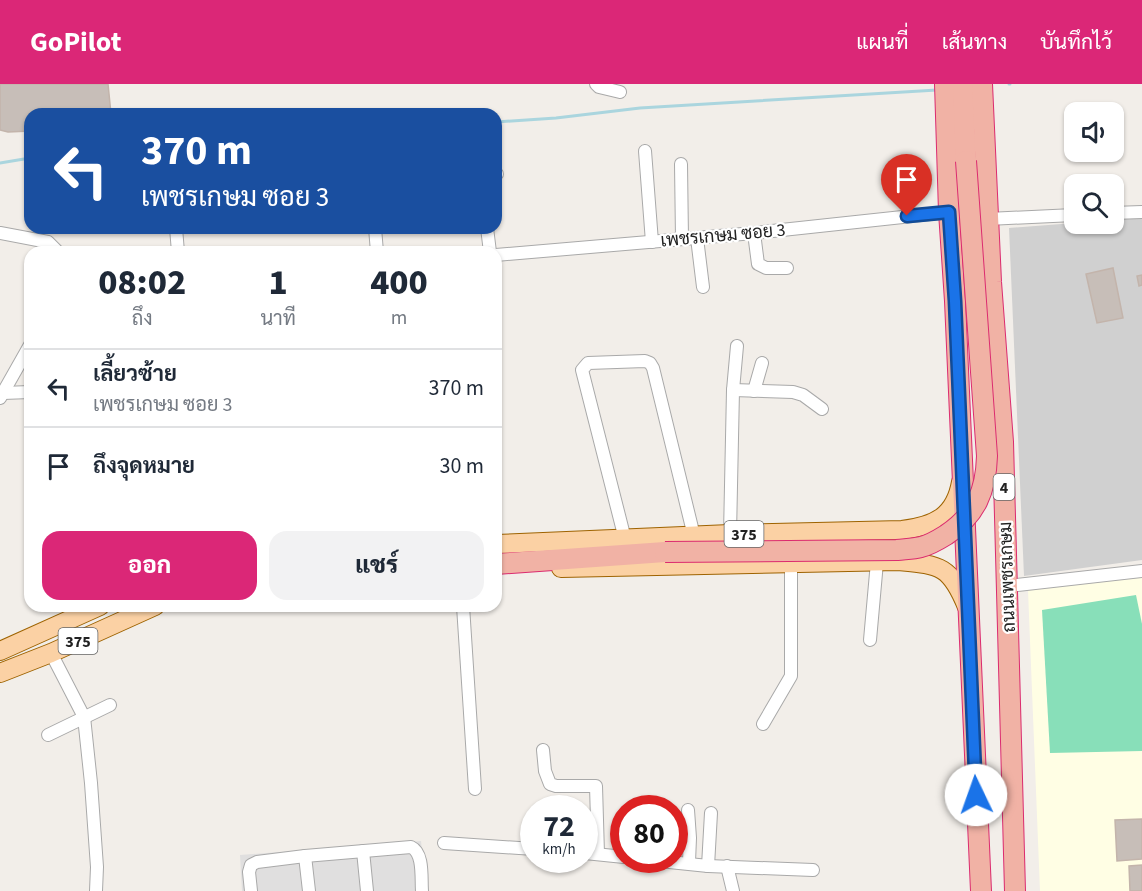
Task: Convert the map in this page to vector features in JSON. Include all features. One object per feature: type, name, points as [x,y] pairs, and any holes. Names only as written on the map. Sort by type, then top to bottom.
[{"type":"highway","points":[[945,84],[981,891]]},
{"type":"highway","points":[[502,565],[665,552],[897,550],[921,547],[936,541],[965,519],[975,507],[983,490],[987,475],[987,456],[966,161],[963,84]]},
{"type":"highway","name":"ถนนเพชรเกษม","points":[[982,84],[988,219],[1003,442],[1015,891]]},
{"type":"main road","name":"375","points":[[502,544],[921,528],[935,523],[945,515],[959,493],[962,477]]},
{"type":"main road","points":[[921,528],[926,543],[925,555],[921,564]]},
{"type":"main road","name":"375","points":[[502,565],[698,566],[877,562],[935,565],[954,579],[968,608]]},
{"type":"main road","name":"375","points":[[0,651],[87,612]]},
{"type":"main road","name":"375","points":[[0,673],[142,612]]},
{"type":"street","points":[[596,84],[599,87],[620,92]]},
{"type":"street","points":[[645,151],[652,242]]},
{"type":"street","points":[[681,164],[682,239]]},
{"type":"street","name":"เพชรเกษม ซอย 3","points":[[502,254],[754,233],[949,212]]},
{"type":"street","points":[[1124,213],[1142,212]]},
{"type":"street","points":[[988,219],[1064,215]]},
{"type":"street","points":[[0,233],[48,242],[52,246]]},
{"type":"street","points":[[754,233],[758,264],[766,268],[787,268]]},
{"type":"street","points":[[697,238],[703,287]]},
{"type":"street","points":[[730,534],[736,346]]},
{"type":"street","points":[[1,395],[24,355]]},
{"type":"street","points":[[625,539],[582,370],[588,363],[645,361],[650,363],[694,536]]},
{"type":"street","points":[[754,391],[762,363]]},
{"type":"street","points":[[733,390],[793,392],[803,395],[822,409]]},
{"type":"street","points":[[1,395],[24,393]]},
{"type":"street","points":[[870,640],[877,562]]},
{"type":"street","points":[[763,723],[791,676],[791,564]]},
{"type":"street","points":[[1008,586],[1142,571]]},
{"type":"street","points":[[463,612],[474,789]]},
{"type":"street","points":[[51,653],[84,717],[97,867],[96,891]]},
{"type":"street","points":[[48,735],[110,705]]},
{"type":"street","points":[[543,750],[545,771],[550,784],[596,786],[595,795]]},
{"type":"street","points":[[688,810],[689,862],[708,866],[813,870]]},
{"type":"street","points":[[708,866],[711,813]]},
{"type":"street","points":[[444,843],[520,848]]},
{"type":"street","points":[[251,891],[249,872],[251,865],[257,862],[411,847],[419,854],[423,891]]},
{"type":"street","points":[[363,851],[366,891]]},
{"type":"street","points":[[305,856],[309,891]]},
{"type":"street","points":[[727,866],[733,891]]},
{"type":"shaded area","points":[[1142,217],[1142,560],[1024,576],[1009,228],[1064,224],[1064,234],[1124,234],[1124,218]]},
{"type":"shaded area","points":[[1142,577],[1142,891],[1040,891],[1028,590]]},
{"type":"shaded area","points":[[421,841],[426,891],[242,891],[240,855]]},
{"type":"green space","points":[[1136,595],[1142,624],[1142,751],[1050,753],[1042,610]]},
{"type":"building","points":[[0,84],[108,84],[110,108],[24,108],[24,131],[0,130]]},
{"type":"building","points":[[1113,268],[1123,318],[1097,323],[1086,274]]},
{"type":"building","points":[[1142,275],[1142,285],[1139,286],[1137,276]]},
{"type":"building","points":[[1142,819],[1142,859],[1117,861],[1115,820]]},
{"type":"building","points":[[1142,865],[1142,891],[1130,891],[1129,866]]},
{"type":"waterway","points":[[502,122],[640,108],[937,90]]},
{"type":"waterway","points":[[0,163],[24,159]]},
{"type":"route","points":[[907,216],[949,212],[955,301],[976,795]]}]
